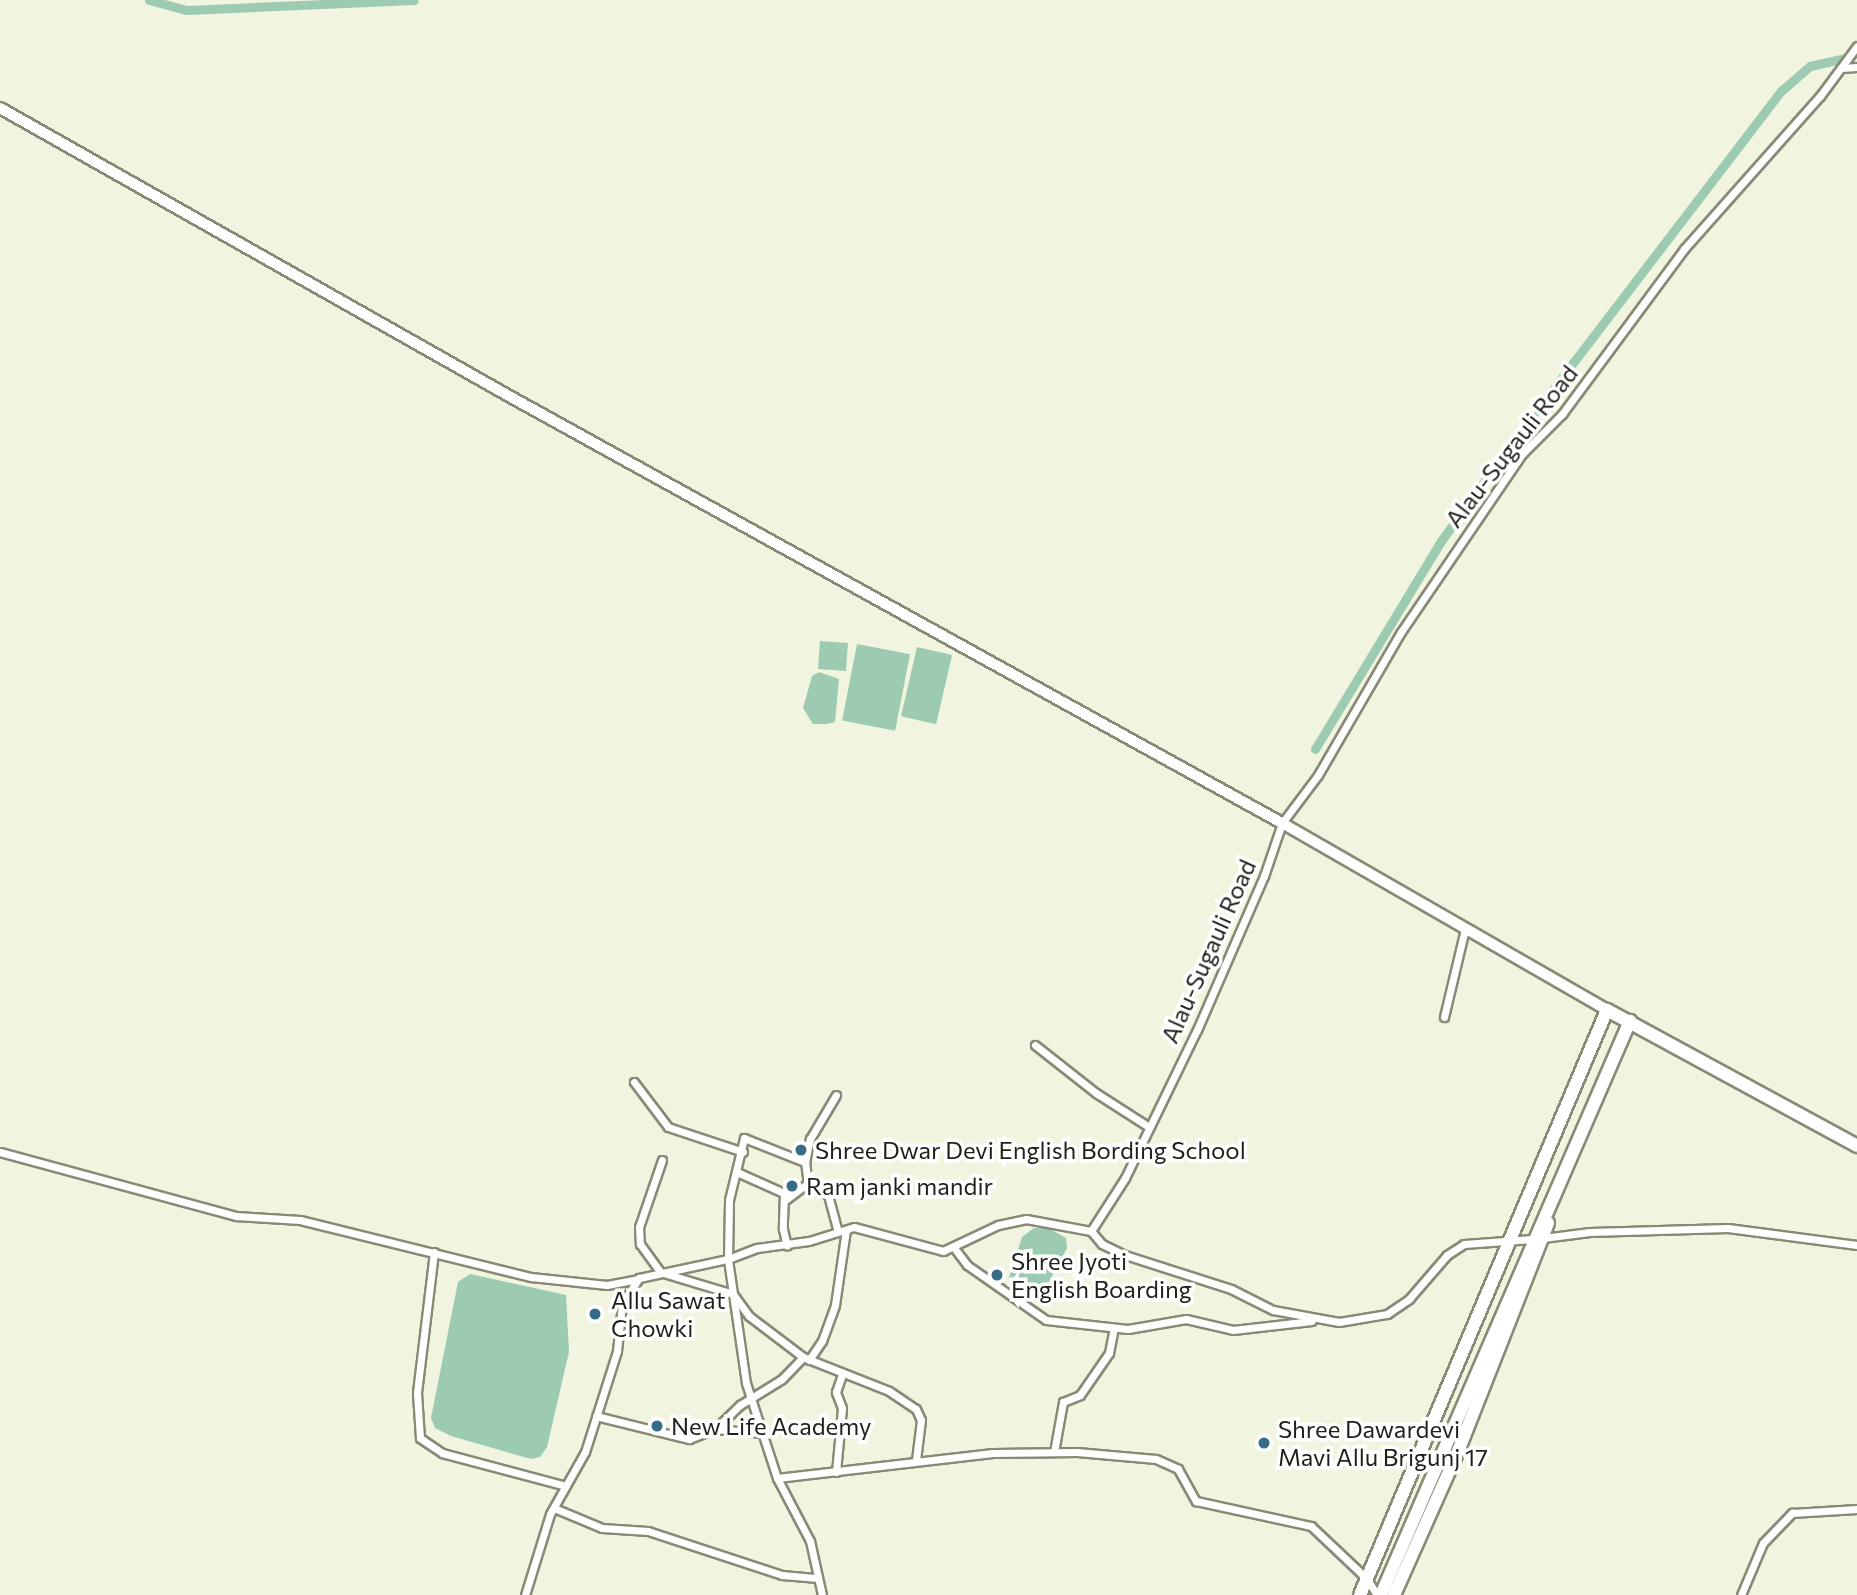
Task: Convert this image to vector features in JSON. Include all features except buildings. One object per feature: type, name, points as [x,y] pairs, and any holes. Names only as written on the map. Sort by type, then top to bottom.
[{"type":"highway","points":[[1360,1595],[1607,1010],[1857,1146]]},
{"type":"highway","points":[[1379,1595],[1538,1238],[1630,1021]]},
{"type":"highway","points":[[1394,1595],[1459,1449],[1538,1238]]},
{"type":"main road","points":[[0,108],[509,396],[1282,823],[1607,1010]]},
{"type":"street","name":"Alau-Sugauli Road","points":[[1091,1231],[1125,1178],[1149,1127],[1264,876],[1282,823],[1318,775],[1444,564],[1522,454],[1562,414],[1684,249],[1857,46]]},
{"type":"street","points":[[1841,68],[1857,67]]},
{"type":"street","points":[[1444,1017],[1465,929]]},
{"type":"street","points":[[1035,1045],[1096,1093],[1149,1127]]},
{"type":"street","points":[[635,1082],[668,1127],[743,1152]]},
{"type":"street","points":[[808,1183],[805,1162],[810,1139],[836,1095]]},
{"type":"street","points":[[805,1162],[744,1138],[740,1173],[729,1200],[728,1259],[750,1398],[777,1478],[810,1541],[822,1595]]},
{"type":"street","points":[[0,1152],[236,1216],[300,1220],[531,1276],[607,1285],[728,1259],[757,1248],[787,1245],[854,1227],[943,1251],[955,1249],[998,1225],[1026,1219],[1091,1231],[1102,1244],[1125,1255],[1231,1289],[1273,1310],[1316,1321]]},
{"type":"street","points":[[662,1160],[639,1227],[640,1244],[660,1272],[733,1294],[749,1316],[806,1359],[889,1391],[915,1409],[921,1420],[916,1460]]},
{"type":"street","points":[[740,1173],[784,1193],[783,1229],[787,1245]]},
{"type":"street","points":[[784,1201],[808,1183]]},
{"type":"street","points":[[596,1416],[689,1439],[715,1429],[750,1398],[782,1379],[806,1359],[822,1340],[835,1305],[842,1231],[828,1195],[808,1183]]},
{"type":"street","points":[[955,1249],[967,1265],[1046,1320],[1114,1328],[1186,1319],[1233,1330],[1316,1321],[1362,1321],[1387,1314],[1409,1299],[1447,1255],[1464,1244],[1511,1242],[1590,1231],[1728,1228],[1857,1245]]},
{"type":"street","points":[[434,1252],[417,1394],[420,1438],[442,1453],[566,1486]]},
{"type":"street","points":[[525,1595],[554,1508],[585,1452],[617,1351],[622,1304],[639,1279]]},
{"type":"street","points":[[1054,1452],[1063,1402],[1080,1395],[1109,1353],[1114,1328]]},
{"type":"street","points":[[836,1472],[842,1408],[836,1392],[842,1375]]},
{"type":"street","points":[[715,1429],[761,1433]]},
{"type":"street","points":[[777,1478],[916,1460],[1054,1452],[1132,1455],[1170,1463],[1196,1501],[1311,1526],[1367,1578],[1379,1595]]},
{"type":"street","points":[[554,1508],[602,1528],[648,1531],[769,1571],[818,1578]]},
{"type":"street","points":[[1741,1595],[1763,1542],[1792,1513],[1857,1509]]},
{"type":"shaded area","points":[[820,641],[848,643],[846,671],[818,669]]},
{"type":"shaded area","points":[[857,644],[910,654],[895,731],[842,721]]},
{"type":"shaded area","points":[[917,647],[952,655],[936,724],[901,716]]},
{"type":"shaded area","points":[[819,672],[839,679],[835,722],[827,724],[813,724],[803,708],[812,676]]},
{"type":"shaded area","points":[[1034,1228],[1048,1228],[1066,1238],[1067,1248],[1048,1284],[1022,1290],[1009,1278],[1022,1237]]},
{"type":"shaded area","points":[[470,1274],[566,1295],[569,1352],[547,1447],[540,1457],[531,1459],[451,1436],[435,1428],[431,1418],[458,1282]]},
{"type":"waterway","points":[[149,0],[187,10],[414,0]]},
{"type":"waterway","points":[[1527,423],[1781,91],[1810,66],[1841,59]]},
{"type":"waterway","points":[[1315,749],[1441,541],[1520,432]]},
{"type":"place","name":"Shree Dwar Devi English Bording School","points":[[801,1150]]},
{"type":"place","name":"Ram janki mandir","points":[[792,1186]]},
{"type":"place","name":"Shree Jyoti English Boarding","points":[[997,1275]]},
{"type":"place","name":"Allu Sawat Chowki","points":[[595,1314]]},
{"type":"place","name":"New Life Academy","points":[[657,1426]]},
{"type":"place","name":"Shree Dawardevi Mavi Allu Brigunj 17","points":[[1264,1443]]}]
